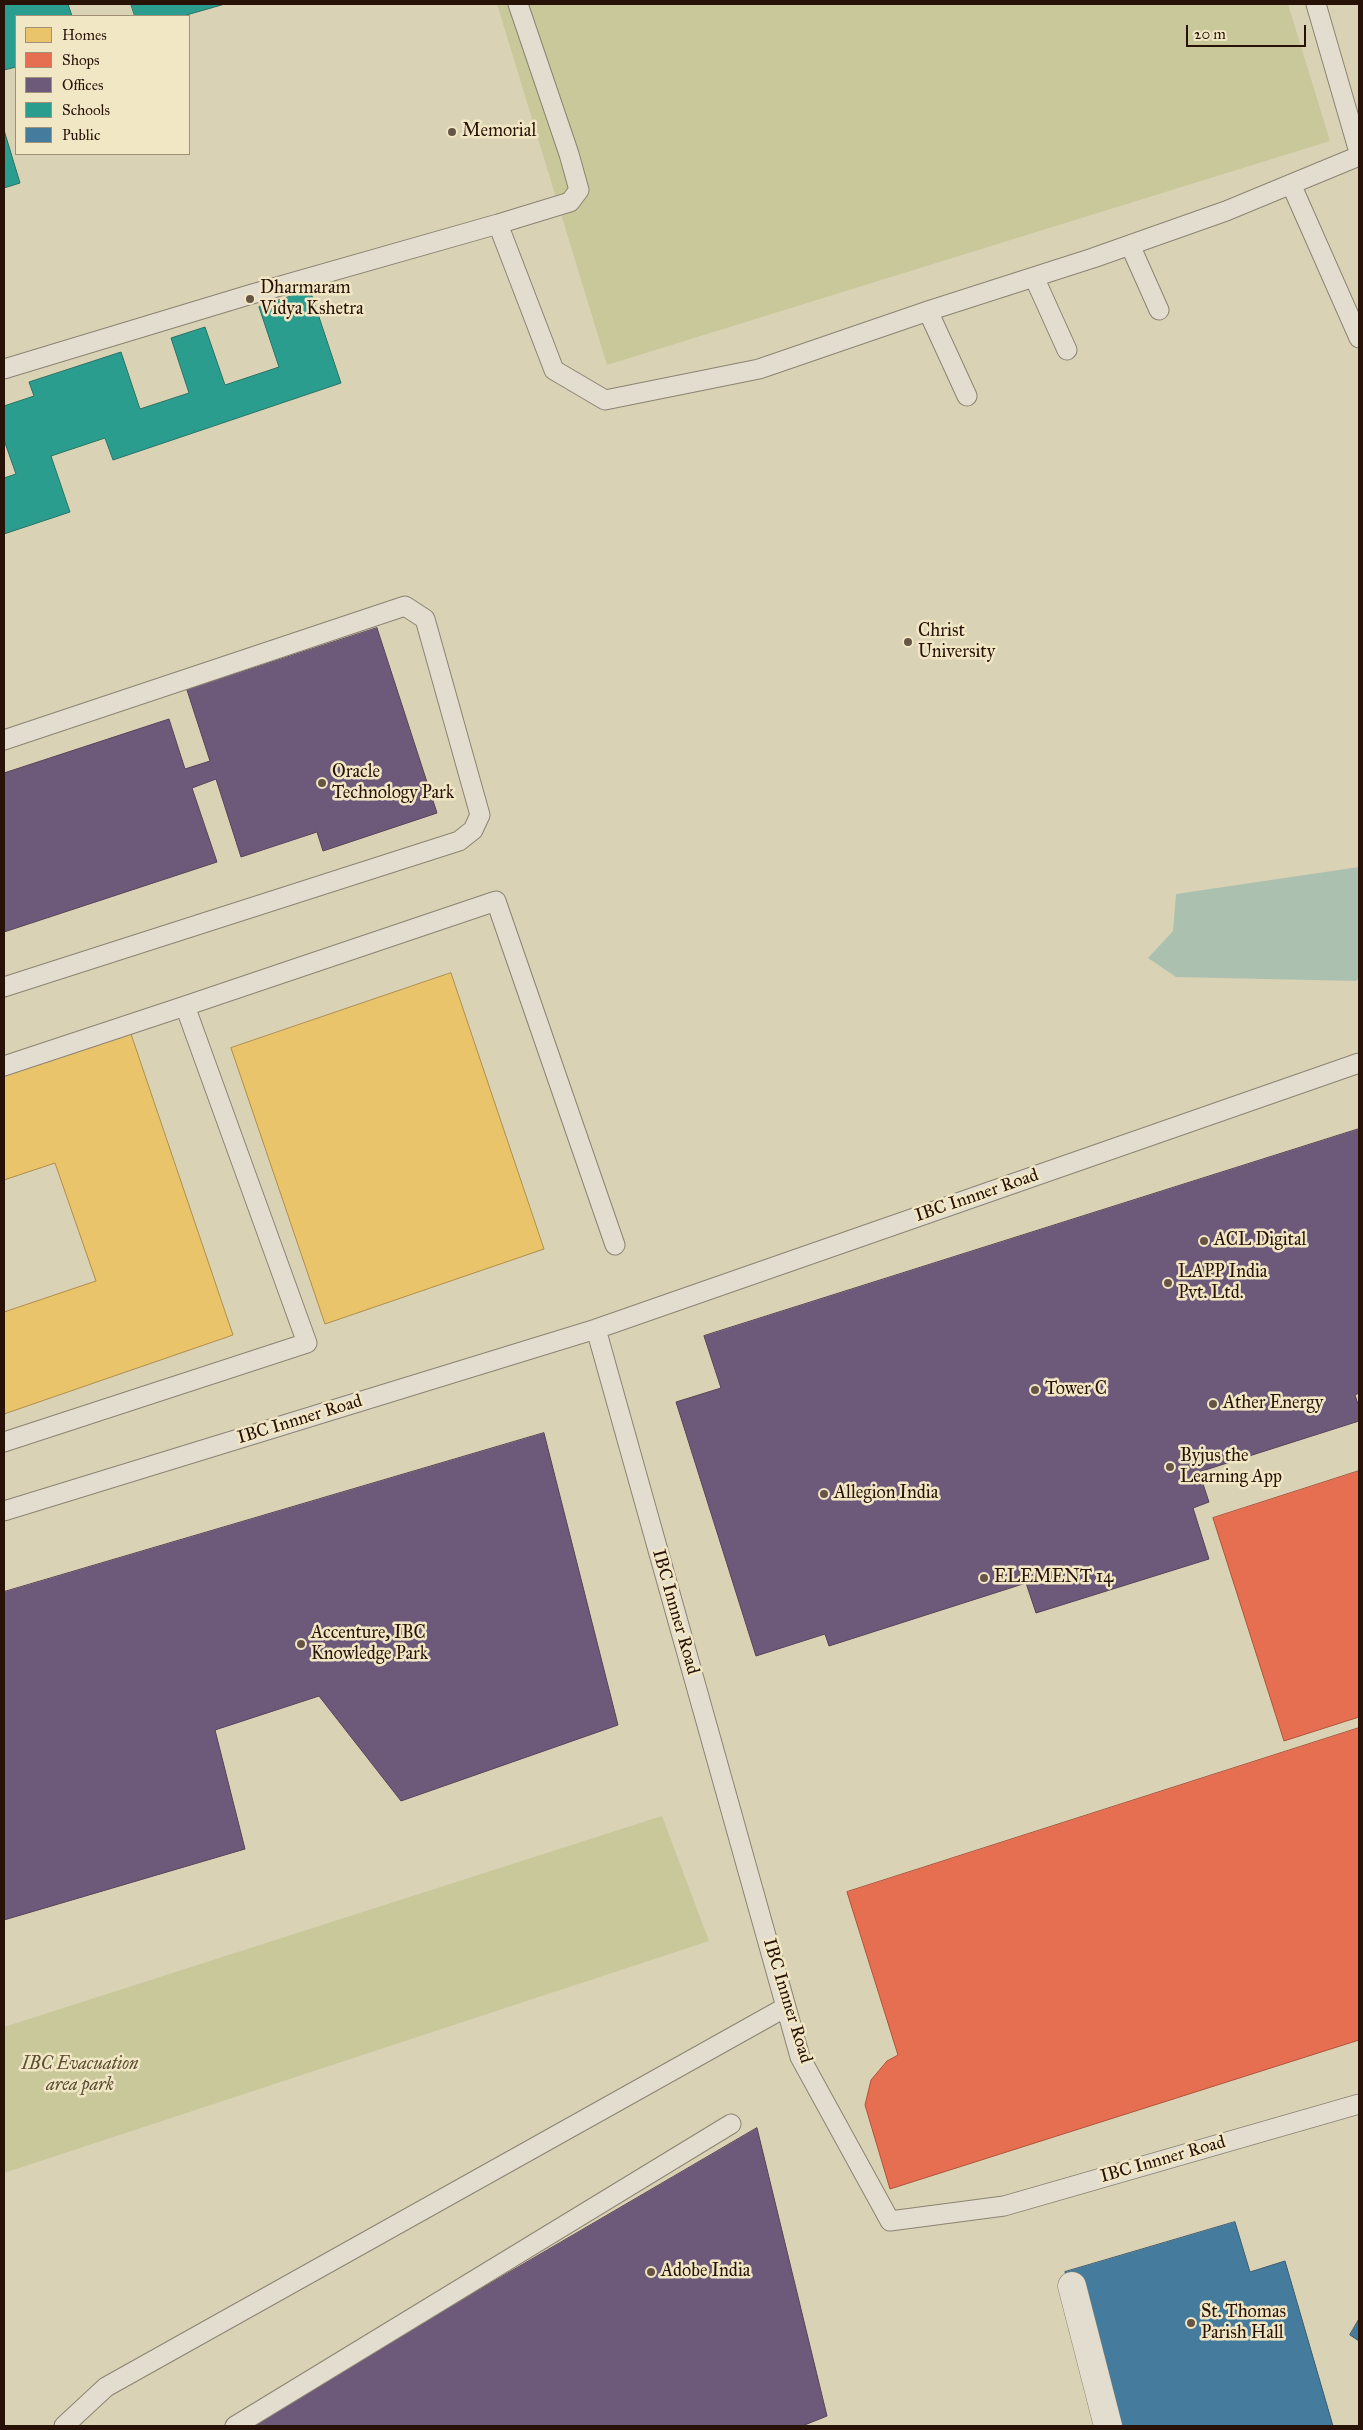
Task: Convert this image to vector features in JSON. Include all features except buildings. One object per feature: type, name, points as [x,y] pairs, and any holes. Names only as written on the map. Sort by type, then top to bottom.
[{"type":"street","points":[[1072,2286],[1108,2426]]},
{"type":"lane","points":[[4,370],[252,294],[570,202],[579,190],[569,154],[518,4]]},
{"type":"lane","points":[[498,224],[554,370],[605,400],[759,369],[1226,211],[1359,154],[1316,4]]},
{"type":"lane","points":[[1291,184],[1359,338]]},
{"type":"lane","points":[[1130,244],[1159,310]]},
{"type":"lane","points":[[1034,277],[1067,350]]},
{"type":"lane","points":[[928,311],[967,396]]},
{"type":"lane","points":[[4,740],[405,606],[425,620],[480,814],[473,830],[459,842],[4,987]]},
{"type":"lane","points":[[4,1066],[496,901],[614,1245]]},
{"type":"lane","points":[[4,1442],[307,1343],[185,1006]]},
{"type":"lane","name":"IBC Innner Road","points":[[4,1511],[596,1329],[1359,1063]]},
{"type":"lane","name":"IBC Innner Road","points":[[596,1329],[800,2057],[890,2221],[1004,2206],[1359,2104]]},
{"type":"lane","points":[[64,2426],[106,2387],[786,2007]]},
{"type":"lane","points":[[235,2426],[731,2124]]},
{"type":"green space","points":[[497,4],[1288,4],[1330,141],[607,365]]},
{"type":"green space","name":"IBC Evacuation area park","points":[[662,1816],[709,1941],[4,2173],[4,2027]]},
{"type":"shaded area","points":[[1359,867],[1359,978],[1356,981],[1176,977],[1148,958],[1173,931],[1176,894]]},
{"type":"place","name":"Memorial","points":[[452,132]]},
{"type":"place","name":"Dharmaram Vidya Kshetra","points":[[250,299]]},
{"type":"place","name":"Christ University","points":[[908,642]]},
{"type":"place","name":"Oracle Technology Park","points":[[322,783]]},
{"type":"place","name":"ACL Digital","points":[[1204,1241]]},
{"type":"place","name":"LAPP India Pvt. Ltd.","points":[[1168,1283]]},
{"type":"place","name":"Tower C","points":[[1035,1390]]},
{"type":"place","name":"Ather Energy","points":[[1213,1404]]},
{"type":"place","name":"Byjus the Learning App","points":[[1170,1467]]},
{"type":"place","name":"Allegion India","points":[[824,1494]]},
{"type":"place","name":"ELEMENT 14","points":[[984,1578]]},
{"type":"place","name":"Accenture, IBC Knowledge Park","points":[[301,1644]]},
{"type":"place","name":"Adobe India","points":[[651,2272]]},
{"type":"place","name":"St. Thomas Parish Hall","points":[[1191,2323]]}]
